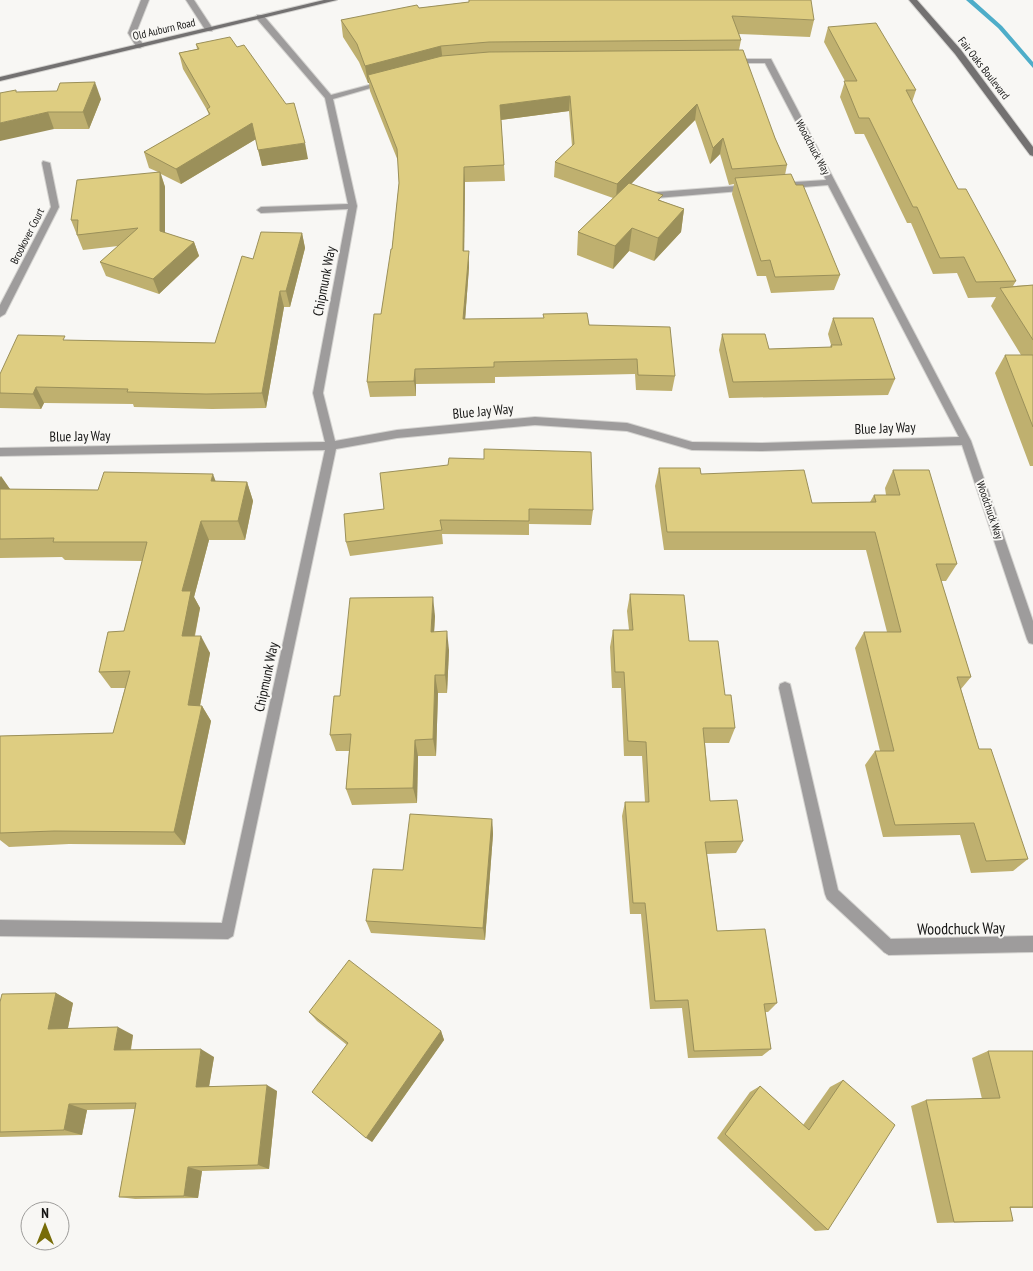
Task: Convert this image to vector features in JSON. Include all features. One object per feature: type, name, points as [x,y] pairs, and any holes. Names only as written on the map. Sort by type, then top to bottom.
[{"type":"main road","name":"Old Auburn Road","points":[[0,79],[333,0]]},
{"type":"main road","name":"Fair Oaks Boulevard","points":[[913,0],[958,52],[1033,153]]},
{"type":"street","points":[[140,46],[132,33],[145,0]]},
{"type":"street","points":[[190,0],[209,29]]},
{"type":"street","name":"Chipmunk Way","points":[[0,928],[228,931],[331,446],[318,393],[353,206],[329,98],[260,17]]},
{"type":"street","name":"Woodchuck Way","points":[[718,61],[768,61],[966,441],[1033,638]]},
{"type":"street","points":[[329,98],[395,80]]},
{"type":"street","name":"Brookover Court","points":[[0,314],[54,207],[46,164]]},
{"type":"street","points":[[773,186],[832,182]]},
{"type":"street","points":[[638,196],[754,188]]},
{"type":"street","points":[[261,210],[353,206]]},
{"type":"street","name":"Blue Jay Way","points":[[0,452],[331,446],[397,434],[535,421],[627,427],[692,446],[761,447],[966,441]]},
{"type":"street","name":"Woodchuck Way","points":[[785,688],[832,894],[889,947],[1033,944]]},
{"type":"building","points":[[469,0],[811,0],[814,20],[732,16],[741,40],[489,42],[441,46],[365,66],[357,44],[341,20],[417,5],[419,8],[469,2]]},
{"type":"building","points":[[876,23],[916,90],[906,90],[958,189],[966,189],[1016,281],[976,282],[964,257],[940,258],[917,207],[913,207],[869,118],[859,118],[844,81],[857,81],[828,27]]},
{"type":"building","points":[[230,37],[237,47],[244,45],[286,104],[294,103],[305,143],[258,150],[252,123],[176,169],[144,152],[210,114],[207,109],[210,107],[179,53],[199,49],[196,44]]},
{"type":"building","points":[[743,50],[775,138],[787,165],[732,169],[723,138],[713,148],[697,104],[617,184],[555,162],[574,144],[570,96],[500,105],[504,165],[464,167],[463,251],[469,251],[463,319],[544,318],[543,314],[587,313],[589,325],[670,327],[675,376],[638,375],[637,359],[494,362],[494,367],[415,369],[414,381],[367,382],[374,314],[381,314],[392,249],[399,183],[397,149],[368,75],[442,56],[489,52]]},
{"type":"building","points":[[95,82],[83,112],[48,112],[0,123],[0,93],[16,90],[16,92],[57,91],[60,83]]},
{"type":"building","points":[[160,172],[160,231],[194,242],[153,279],[100,262],[138,228],[77,235],[78,220],[71,220],[77,180]]},
{"type":"building","points":[[791,174],[796,185],[803,185],[840,275],[775,277],[770,260],[761,261],[735,178]]},
{"type":"building","points":[[629,183],[663,195],[658,200],[684,209],[658,238],[632,228],[615,246],[578,232]]},
{"type":"building","points":[[261,232],[302,233],[286,291],[280,291],[262,393],[127,392],[128,389],[36,387],[33,394],[0,393],[0,374],[18,335],[65,336],[63,340],[215,343],[242,256],[253,259]]},
{"type":"building","points":[[1033,285],[1033,340],[1000,288]]},
{"type":"building","points":[[833,318],[873,318],[895,379],[733,382],[722,334],[765,334],[769,349],[832,347],[831,345],[842,345]]},
{"type":"building","points":[[1005,355],[1033,355],[1033,427]]},
{"type":"building","points":[[484,449],[591,452],[593,510],[529,509],[529,521],[440,520],[442,530],[346,542],[344,514],[384,509],[380,473],[448,465],[449,458],[484,459]]},
{"type":"building","points":[[659,468],[700,468],[701,474],[804,470],[812,503],[876,502],[874,495],[900,495],[893,470],[929,470],[957,564],[936,564],[971,677],[957,677],[979,749],[991,749],[1028,859],[986,861],[974,823],[895,825],[875,751],[894,751],[864,632],[901,632],[875,532],[667,532]]},
{"type":"building","points":[[104,472],[213,474],[211,481],[247,482],[238,521],[201,521],[182,591],[191,591],[182,636],[201,636],[188,705],[202,706],[174,832],[54,831],[0,833],[0,736],[113,733],[130,671],[99,672],[108,632],[124,631],[147,542],[53,542],[54,538],[0,539],[0,489],[98,490]]},
{"type":"building","points":[[630,594],[684,595],[689,641],[718,641],[725,695],[731,695],[735,728],[703,728],[710,801],[737,800],[743,841],[705,842],[717,931],[765,929],[777,1003],[764,1004],[771,1049],[694,1051],[688,1000],[655,1001],[645,903],[633,903],[625,802],[649,802],[646,742],[628,741],[624,672],[615,672],[613,630],[633,630]]},
{"type":"building","points":[[433,597],[431,632],[447,631],[445,675],[435,675],[433,739],[415,740],[413,788],[346,789],[351,734],[330,735],[334,696],[340,696],[350,598]]},
{"type":"building","points":[[410,814],[492,819],[483,928],[366,921],[373,869],[403,870]]},
{"type":"building","points":[[349,960],[441,1031],[366,1138],[312,1092],[348,1043],[309,1012]]},
{"type":"building","points":[[56,993],[48,1029],[118,1027],[114,1050],[201,1049],[196,1087],[267,1085],[258,1165],[188,1167],[184,1196],[119,1197],[136,1103],[69,1104],[64,1130],[0,1132],[0,1002],[2,994]]},
{"type":"building","points":[[988,1051],[1033,1051],[1033,1207],[1010,1207],[1013,1221],[954,1222],[926,1100],[1000,1098]]},
{"type":"building","points":[[843,1080],[895,1125],[828,1230],[725,1134],[760,1086],[809,1130]]},
{"type":"waterway","points":[[969,0],[1000,27],[1033,66]]}]
